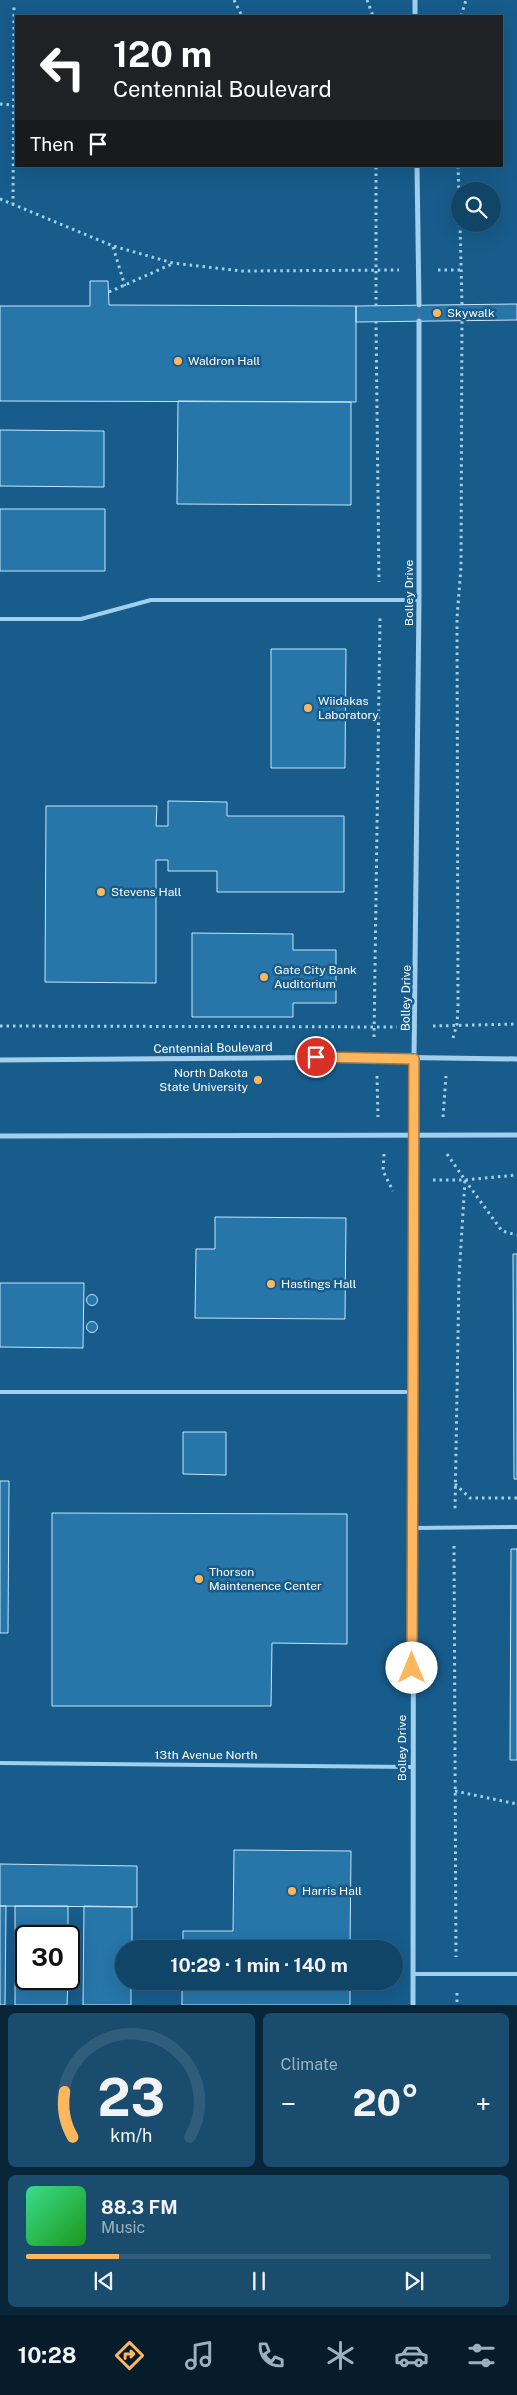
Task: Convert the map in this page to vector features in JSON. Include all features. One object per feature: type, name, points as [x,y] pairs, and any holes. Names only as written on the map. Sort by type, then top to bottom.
[{"type":"street","points":[[415,0],[415,15]]},
{"type":"street","points":[[417,167],[419,305]]},
{"type":"street","name":"Bolley Drive","points":[[413,2005],[414,1059],[416,1028],[419,600],[419,321]]},
{"type":"street","name":"Centennial Boulevard","points":[[0,1060],[376,1057],[517,1059]]},
{"type":"street","points":[[0,1136],[517,1135]]},
{"type":"lane","points":[[0,619],[81,619],[151,600],[419,600]]},
{"type":"lane","points":[[0,1392],[413,1392]]},
{"type":"lane","points":[[413,1528],[517,1527]]},
{"type":"lane","name":"13th Avenue North","points":[[0,1763],[412,1767]]},
{"type":"lane","points":[[412,1974],[517,1974]]},
{"type":"path","points":[[234,0],[242,15]]},
{"type":"path","points":[[367,0],[373,15]]},
{"type":"path","points":[[461,15],[466,0]]},
{"type":"path","points":[[13,205],[14,7]]},
{"type":"path","points":[[0,104],[13,105]]},
{"type":"path","points":[[376,167],[376,306]]},
{"type":"path","points":[[458,167],[459,182]]},
{"type":"path","points":[[0,199],[113,246],[173,263],[242,271],[462,270]]},
{"type":"path","points":[[460,232],[462,305]]},
{"type":"path","points":[[113,246],[125,286]]},
{"type":"path","points":[[108,292],[173,263]]},
{"type":"path","points":[[462,321],[461,567],[456,618],[457,1024],[448,1058],[442,1146],[502,1231],[517,1235]]},
{"type":"path","points":[[376,322],[379,600],[373,1026],[378,1115],[384,1134],[383,1171],[414,1180],[465,1180],[517,1175]]},
{"type":"path","points":[[0,1026],[373,1026],[416,1028],[457,1024],[517,1024]]},
{"type":"path","points":[[457,2005],[454,1528],[459,1278],[465,1180]]},
{"type":"path","points":[[455,1484],[470,1498],[517,1498]]},
{"type":"path","points":[[455,1791],[517,1804]]},
{"type":"building","name":"Waldron Hall","points":[[90,281],[108,281],[109,305],[356,306],[356,402],[0,401],[0,306],[90,306]]},
{"type":"building","name":"Skywalk","points":[[517,304],[517,320],[356,322],[356,306]]},
{"type":"building","name":"Waldron Hall","points":[[178,401],[351,402],[351,505],[177,504]]},
{"type":"building","points":[[0,430],[104,431],[104,487],[0,486]]},
{"type":"building","points":[[0,509],[105,509],[105,571],[0,571]]},
{"type":"building","name":"Wiidakas Laboratory","points":[[271,649],[346,649],[345,768],[271,768]]},
{"type":"building","name":"Stevens Hall","points":[[168,801],[227,802],[227,816],[344,816],[344,892],[217,892],[217,871],[168,871],[168,860],[156,860],[156,983],[45,982],[46,806],[157,806],[156,826],[168,826]]},
{"type":"building","name":"Gate City Bank Auditorium","points":[[192,933],[293,934],[293,950],[336,950],[336,1003],[293,1003],[293,1017],[192,1017]]},
{"type":"building","name":"Hastings Hall","points":[[215,1217],[346,1218],[345,1319],[195,1318],[196,1249],[215,1249]]},
{"type":"building","points":[[513,1254],[517,1254],[517,1479],[514,1479]]},
{"type":"building","points":[[0,1283],[84,1283],[83,1348],[0,1347]]},
{"type":"building","points":[[92,1294],[98,1300],[92,1306],[86,1300]]},
{"type":"building","points":[[92,1321],[98,1327],[92,1333],[86,1327]]},
{"type":"building","points":[[183,1432],[226,1432],[226,1475],[183,1474]]},
{"type":"building","points":[[0,1481],[9,1481],[8,1633],[0,1633]]},
{"type":"building","name":"Thorson Maintenence Center","points":[[52,1513],[347,1514],[347,1644],[272,1643],[271,1706],[52,1706]]},
{"type":"building","points":[[511,1549],[517,1549],[517,1760],[510,1760]]},
{"type":"building","name":"Harris Hall","points":[[234,1850],[351,1851],[350,1940],[183,1940],[183,1931],[233,1931]]},
{"type":"building","points":[[0,1864],[137,1866],[137,1907],[0,1906]]},
{"type":"building","points":[[0,1906],[6,1906],[5,2005],[0,2005]]},
{"type":"building","points":[[15,1906],[68,1906],[68,1925],[15,1925]]},
{"type":"building","points":[[84,1906],[132,1907],[132,1940],[115,1940],[115,1990],[131,1990],[131,2005],[83,2005]]},
{"type":"building","points":[[15,1990],[68,1990],[67,2005],[15,2005]]},
{"type":"building","points":[[182,1990],[350,1990],[350,2005],[182,2005]]},
{"type":"tunnel","points":[[419,305],[419,321]]},
{"type":"place","name":"Skywalk","points":[[437,313]]},
{"type":"place","name":"Waldron Hall","points":[[178,361]]},
{"type":"place","name":"Wiidakas Laboratory","points":[[308,708]]},
{"type":"place","name":"Stevens Hall","points":[[101,892]]},
{"type":"place","name":"Gate City Bank Auditorium","points":[[264,977]]},
{"type":"place","name":"North Dakota State University","points":[[258,1080]]},
{"type":"place","name":"Hastings Hall","points":[[271,1284]]},
{"type":"place","name":"Thorson Maintenence Center","points":[[199,1579]]},
{"type":"place","name":"Harris Hall","points":[[292,1891]]},
{"type":"route","points":[[316,1057],[414,1059],[412,1668]]}]
